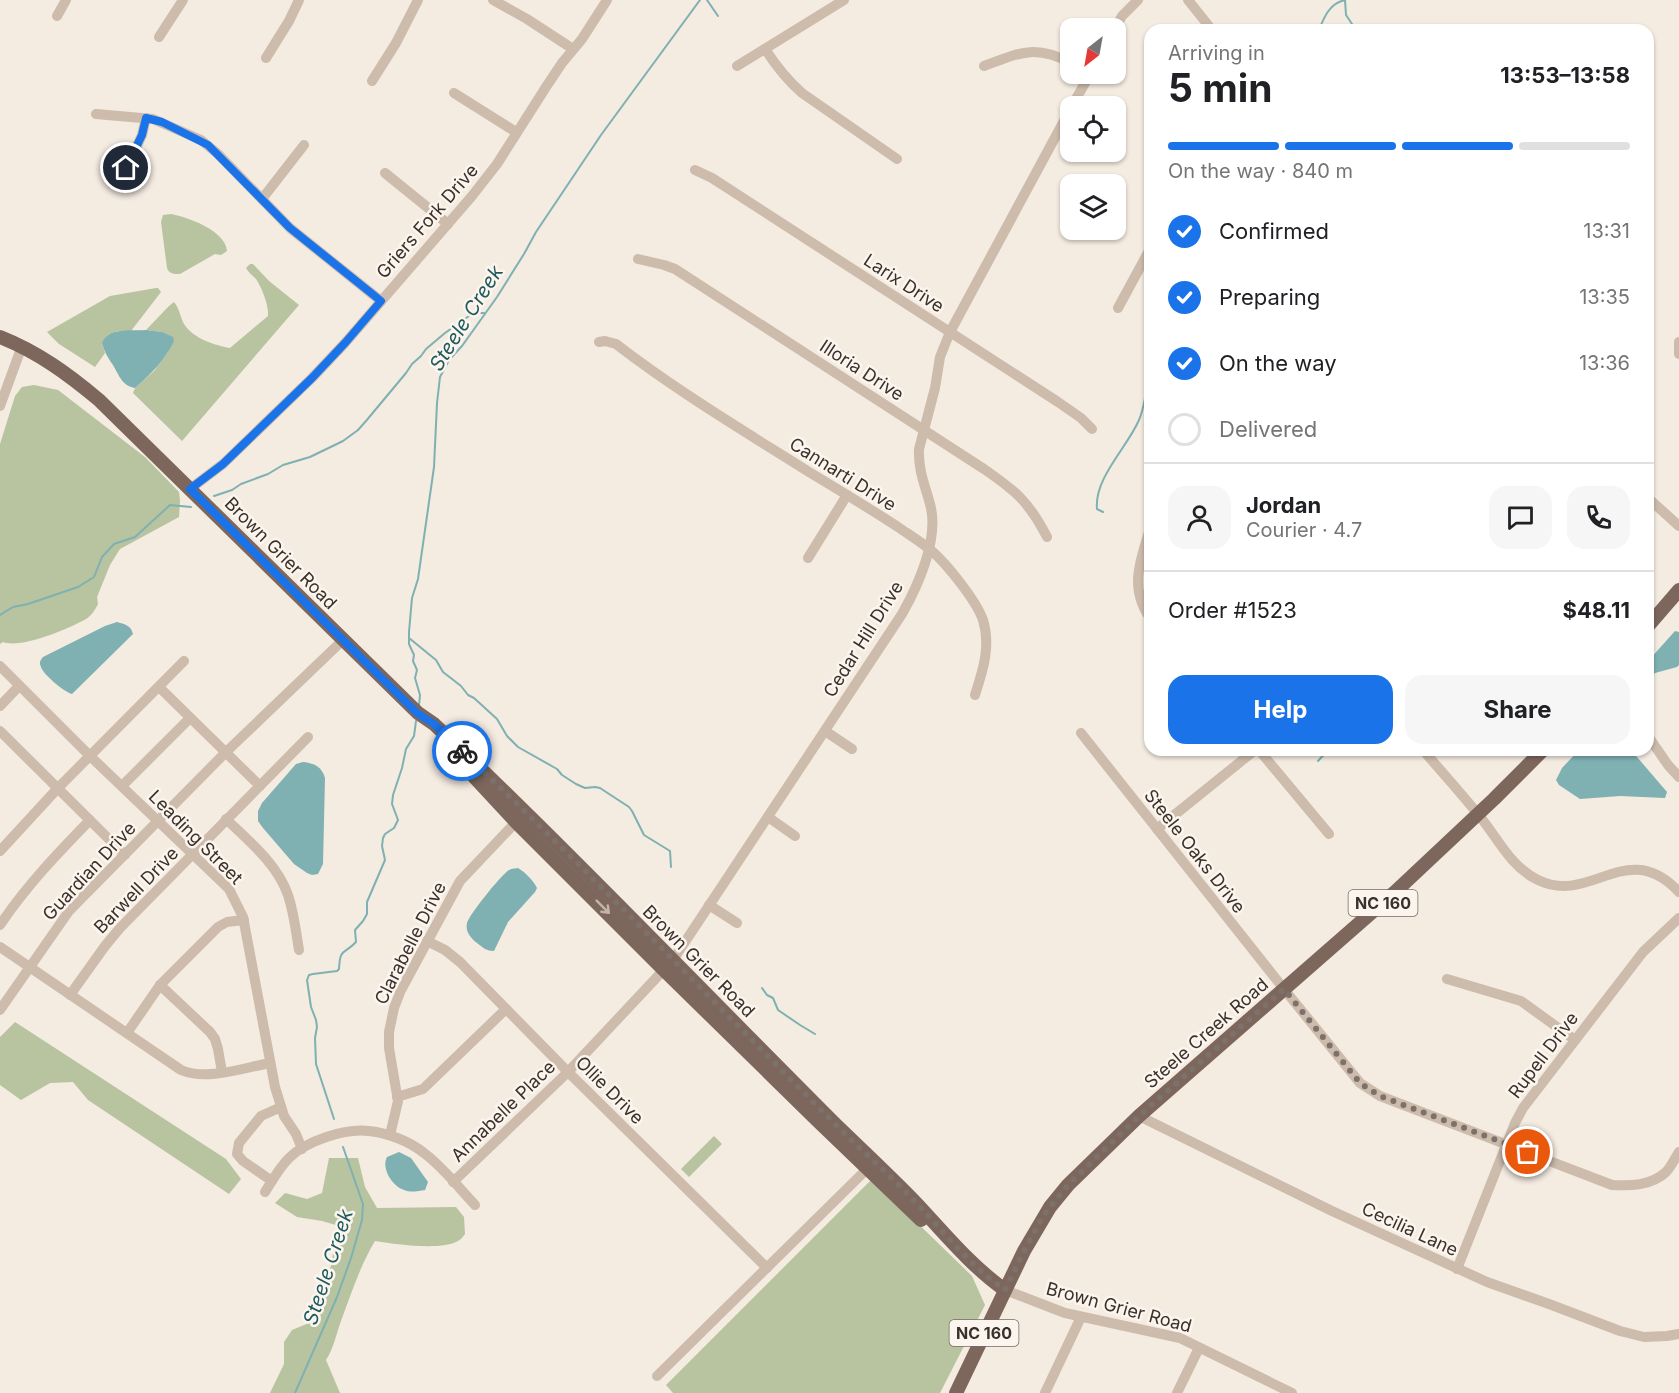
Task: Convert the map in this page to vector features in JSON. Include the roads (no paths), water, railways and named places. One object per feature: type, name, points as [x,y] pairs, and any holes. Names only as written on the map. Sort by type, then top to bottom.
[{"type":"main road","name":"Brown Grier Road","points":[[0,337],[22,346],[60,369],[90,393],[417,713],[434,724],[606,892],[668,964],[867,1169],[915,1215],[948,1239]]},
{"type":"main road","points":[[1654,619],[1679,590]]},
{"type":"main road","name":"Brown Grier Road","points":[[417,713],[516,822],[777,1066],[917,1204],[948,1239],[993,1282],[1005,1290]]},
{"type":"main road","name":"Steele Creek Road","points":[[956,1393],[1024,1251],[1050,1207],[1084,1169],[1139,1116],[1395,892],[1537,756]]},
{"type":"main road","points":[[516,822],[524,822],[531,827],[586,882],[606,892]]},
{"type":"street","points":[[57,16],[66,0]]},
{"type":"street","points":[[159,37],[183,0]]},
{"type":"street","points":[[266,58],[299,0]]},
{"type":"street","points":[[372,81],[396,43],[418,0]]},
{"type":"street","points":[[493,0],[573,49]]},
{"type":"street","name":"Griers Fork Drive","points":[[190,489],[223,464],[312,378],[448,224],[485,180],[551,79],[582,39],[607,0]]},
{"type":"street","points":[[737,66],[844,0]]},
{"type":"street","points":[[1121,18],[1138,0]]},
{"type":"street","points":[[1188,0],[1207,24]]},
{"type":"street","points":[[765,49],[775,66],[802,93],[897,159]]},
{"type":"street","points":[[984,66],[1013,55],[1030,52],[1052,54],[1060,58]]},
{"type":"street","points":[[454,93],[516,132]]},
{"type":"street","points":[[96,114],[146,118],[162,122],[208,145],[290,228],[381,301]]},
{"type":"street","points":[[119,185],[142,135],[146,118]]},
{"type":"street","name":"Cedar Hill Drive","points":[[668,964],[909,602],[929,548],[932,510],[921,475],[919,449],[935,388],[940,357],[950,332],[1060,127]]},
{"type":"street","points":[[262,199],[304,145]]},
{"type":"street","name":"Larix Drive","points":[[695,170],[712,178],[1058,402],[1092,429]]},
{"type":"street","points":[[385,173],[448,224]]},
{"type":"street","name":"Illoria Drive","points":[[638,259],[675,269],[1007,485],[1031,509],[1047,537]]},
{"type":"street","points":[[1118,308],[1144,260]]},
{"type":"street","name":"Cannarti Drive","points":[[599,342],[616,344],[695,399],[929,548],[968,594],[982,618],[987,640],[986,652],[975,695]]},
{"type":"street","points":[[1679,342],[1679,354]]},
{"type":"street","points":[[0,406],[22,346]]},
{"type":"street","points":[[808,558],[847,495]]},
{"type":"street","points":[[1654,503],[1679,526]]},
{"type":"street","points":[[1144,550],[1137,582],[1144,608]]},
{"type":"street","name":"Guardian Drive","points":[[0,1010],[69,911],[225,753],[343,640]]},
{"type":"street","points":[[0,851],[58,788],[184,661]]},
{"type":"street","name":"Leading Street","points":[[0,666],[229,889],[244,920],[270,1062],[281,1107],[302,1149]]},
{"type":"street","points":[[0,706],[20,686]]},
{"type":"street","points":[[159,687],[260,786]]},
{"type":"street","points":[[123,786],[190,718]]},
{"type":"street","points":[[0,731],[125,855]]},
{"type":"street","points":[[825,731],[852,749]]},
{"type":"street","name":"Steele Oaks Drive","points":[[1081,733],[1360,1083],[1380,1096],[1612,1185],[1637,1186],[1656,1179],[1666,1172],[1679,1152]]},
{"type":"street","name":"Barwell Drive","points":[[70,995],[120,928],[308,737]]},
{"type":"street","points":[[1654,745],[1679,777]]},
{"type":"street","points":[[1157,829],[1249,756]]},
{"type":"street","points":[[1262,756],[1329,834]]},
{"type":"street","points":[[1428,756],[1479,814],[1516,866],[1531,877],[1546,884],[1559,886],[1581,884],[1613,873],[1636,869],[1655,873],[1679,892]]},
{"type":"street","points":[[768,817],[795,836]]},
{"type":"street","points":[[226,819],[262,853],[282,882],[288,896],[299,950]]},
{"type":"street","points":[[0,926],[40,872],[90,820]]},
{"type":"street","name":"Clarabelle Drive","points":[[390,1135],[397,1108],[389,1048],[393,1008],[460,881],[516,822]]},
{"type":"street","points":[[709,905],[737,923]]},
{"type":"street","name":"Rupell Drive","points":[[1457,1269],[1523,1108],[1643,952],[1679,918]]},
{"type":"street","points":[[127,1033],[160,985],[218,927],[227,922],[244,920]]},
{"type":"street","name":"Ollie Drive","points":[[427,941],[454,956],[767,1268]]},
{"type":"street","points":[[0,947],[181,1070],[192,1074],[207,1075],[270,1062]]},
{"type":"street","name":"Annabelle Place","points":[[453,1182],[568,1072],[668,964]]},
{"type":"street","points":[[1447,978],[1521,1001],[1575,1040]]},
{"type":"street","points":[[160,985],[215,1039],[222,1072]]},
{"type":"street","points":[[397,1097],[423,1089],[506,1009]]},
{"type":"street","points":[[272,1181],[243,1161],[237,1154],[239,1143],[261,1116],[281,1107]]},
{"type":"street","name":"Cecilia Lane","points":[[1139,1116],[1322,1206],[1487,1282],[1620,1331],[1644,1337],[1679,1334]]},
{"type":"street","points":[[265,1192],[284,1163],[302,1149],[319,1140],[350,1132],[369,1131],[390,1135],[425,1153],[475,1205]]},
{"type":"street","points":[[657,1376],[867,1169]]},
{"type":"street","name":"Brown Grier Road","points":[[1005,1290],[1053,1310],[1180,1338],[1292,1393]]},
{"type":"street","points":[[1045,1393],[1081,1317]]},
{"type":"street","points":[[1177,1393],[1199,1348]]},
{"type":"water","points":[[146,330],[162,332],[173,337],[174,341],[157,366],[135,388],[121,380],[102,343],[105,338],[115,332]]},
{"type":"water","points":[[117,622],[129,627],[133,634],[72,694],[59,686],[43,670],[40,663],[43,657]]},
{"type":"water","points":[[1675,631],[1679,632],[1679,665],[1677,667],[1654,674],[1654,654]]},
{"type":"water","points":[[1573,756],[1636,756],[1667,792],[1665,798],[1620,796],[1580,799],[1559,785],[1556,780],[1562,768]]},
{"type":"water","points":[[303,762],[317,766],[325,778],[323,864],[318,874],[312,875],[294,864],[258,821],[258,811],[262,803],[296,764]]},
{"type":"water","points":[[518,868],[537,888],[508,922],[494,951],[487,950],[471,937],[467,923],[499,879],[509,870]]},
{"type":"water","points":[[399,1152],[411,1158],[428,1182],[425,1190],[407,1191],[392,1181],[385,1166],[386,1161],[387,1157]]},
{"type":"waterway","name":"Steele Creek","points":[[419,705],[420,695],[415,678],[417,670],[409,644],[409,632],[412,598],[418,579],[434,467],[440,377],[449,360],[462,346],[497,297],[536,232],[601,135],[700,0]]},
{"type":"waterway","points":[[707,0],[718,16]]},
{"type":"waterway","points":[[1345,0],[1346,15],[1352,24]]},
{"type":"waterway","points":[[1322,24],[1332,7],[1345,0]]},
{"type":"waterway","points":[[214,496],[343,441],[358,430],[426,349],[469,316],[484,313]]},
{"type":"waterway","points":[[1103,512],[1097,509],[1097,497],[1101,486],[1134,431],[1144,404]]},
{"type":"waterway","points":[[0,615],[13,607],[78,587],[94,577],[102,557],[114,544],[135,537],[170,505],[191,507]]},
{"type":"waterway","points":[[409,638],[436,660],[443,672],[497,719],[507,736],[518,747],[557,769],[576,784],[585,788],[600,788],[629,807],[644,835],[670,851],[671,867]]},
{"type":"waterway","name":"Steele Creek","points":[[334,1119],[316,1064],[317,1027],[307,980],[309,975],[337,971],[343,952],[356,942],[355,930],[367,914],[367,902],[385,860],[383,838],[394,828],[398,820],[392,804],[393,795],[406,749],[414,736],[416,721]]},
{"type":"waterway","points":[[1318,761],[1323,756]]},
{"type":"waterway","points":[[762,988],[767,995],[773,998],[778,1010],[815,1034]]},
{"type":"waterway","name":"Steele Creek","points":[[295,1393],[337,1297],[362,1220],[363,1204],[343,1147]]}]
